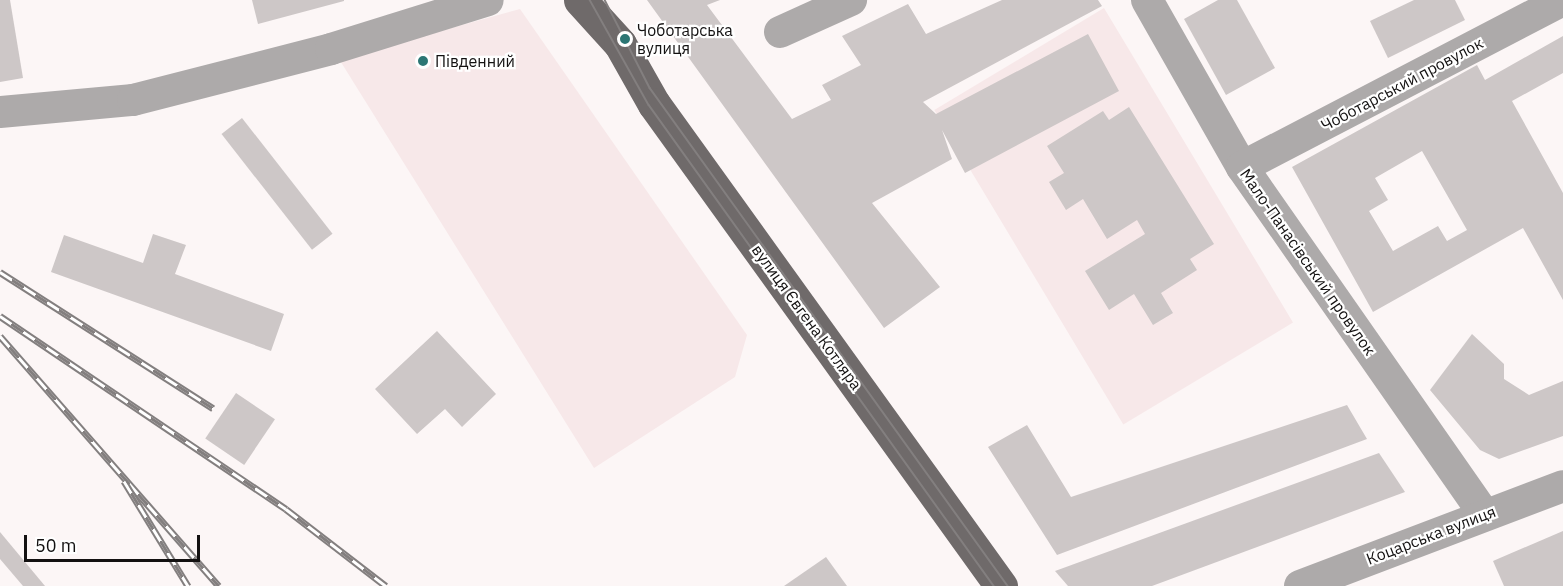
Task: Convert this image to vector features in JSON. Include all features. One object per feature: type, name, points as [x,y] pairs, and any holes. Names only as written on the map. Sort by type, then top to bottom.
[{"type":"main road","name":"вулиця Євгена Котляра","points":[[580,0],[620,44],[654,104],[1001,586]]},
{"type":"main road","name":"вулиця Євгена Котляра","points":[[613,0],[620,44]]},
{"type":"street","points":[[0,112],[133,100],[331,49],[488,0]]},
{"type":"street","points":[[780,32],[851,0]]},
{"type":"street","name":"Мало-Панасівський провулок","points":[[1147,0],[1242,167],[1484,514]]},
{"type":"street","name":"Чоботарський провулок","points":[[1242,167],[1563,0]]},
{"type":"street","name":"Коцарська вулиця","points":[[1300,586],[1484,514],[1563,486]]},
{"type":"shaded area","points":[[1104,8],[1293,323],[1123,425],[934,110]]},
{"type":"shaded area","points":[[520,9],[747,335],[735,377],[594,468],[339,59]]},
{"type":"building","points":[[0,0],[10,0],[23,78],[0,82]]},
{"type":"building","points":[[252,0],[344,0],[344,1],[258,24]]},
{"type":"building","points":[[647,0],[720,0],[707,5],[792,119],[831,100],[822,85],[861,65],[842,36],[908,4],[926,34],[1002,0],[1098,0],[1102,6],[923,102],[936,114],[1088,34],[1119,91],[965,173],[942,130],[952,159],[872,203],[940,287],[884,328]]},
{"type":"building","points":[[1218,0],[1237,0],[1275,68],[1226,95],[1184,19]]},
{"type":"building","points":[[1414,0],[1455,0],[1465,20],[1388,58],[1370,21]]},
{"type":"building","points":[[1563,36],[1563,73],[1512,101],[1563,193],[1563,300],[1523,228],[1373,312],[1292,167],[1477,65],[1485,80]],"holes":[[[1422,151],[1467,230],[1447,241],[1438,226],[1393,251],[1369,211],[1388,200],[1375,178]]]},
{"type":"building","points":[[1129,107],[1214,244],[1190,259],[1197,270],[1161,293],[1173,313],[1153,325],[1134,294],[1109,310],[1085,271],[1145,234],[1137,220],[1107,239],[1083,199],[1066,210],[1049,182],[1064,173],[1047,146],[1103,111],[1109,120]]},
{"type":"building","points":[[242,118],[333,234],[312,250],[222,134]]},
{"type":"building","points":[[153,234],[186,245],[175,274],[284,314],[271,351],[51,272],[64,235],[143,263]]},
{"type":"building","points":[[437,331],[496,394],[462,427],[445,409],[417,434],[375,389]]},
{"type":"building","points":[[1472,334],[1504,364],[1504,379],[1529,395],[1563,381],[1563,436],[1499,459],[1480,450],[1430,390]]},
{"type":"building","points":[[236,393],[275,419],[244,465],[205,439]]},
{"type":"building","points":[[1347,405],[1367,439],[1057,555],[988,447],[1027,425],[1071,497]]},
{"type":"building","points":[[1379,453],[1405,492],[1152,586],[1068,586],[1055,571]]},
{"type":"building","points":[[1563,531],[1563,586],[1504,586],[1493,561]]},
{"type":"building","points":[[0,532],[45,586],[23,586],[0,559]]},
{"type":"building","points":[[826,557],[847,586],[784,586]]},
{"type":"tram line","points":[[590,0],[649,105],[994,586]]},
{"type":"tram line","points":[[605,0],[650,88],[1008,586]]},
{"type":"railway","points":[[0,272],[213,408]]},
{"type":"railway","points":[[0,316],[286,509],[386,586]]},
{"type":"railway","points":[[0,336],[219,586]]},
{"type":"railway","points":[[124,481],[188,586]]},
{"type":"place","name":"Чоботарська вулиця","points":[[625,39]]},
{"type":"place","name":"Південний","points":[[423,61]]}]
